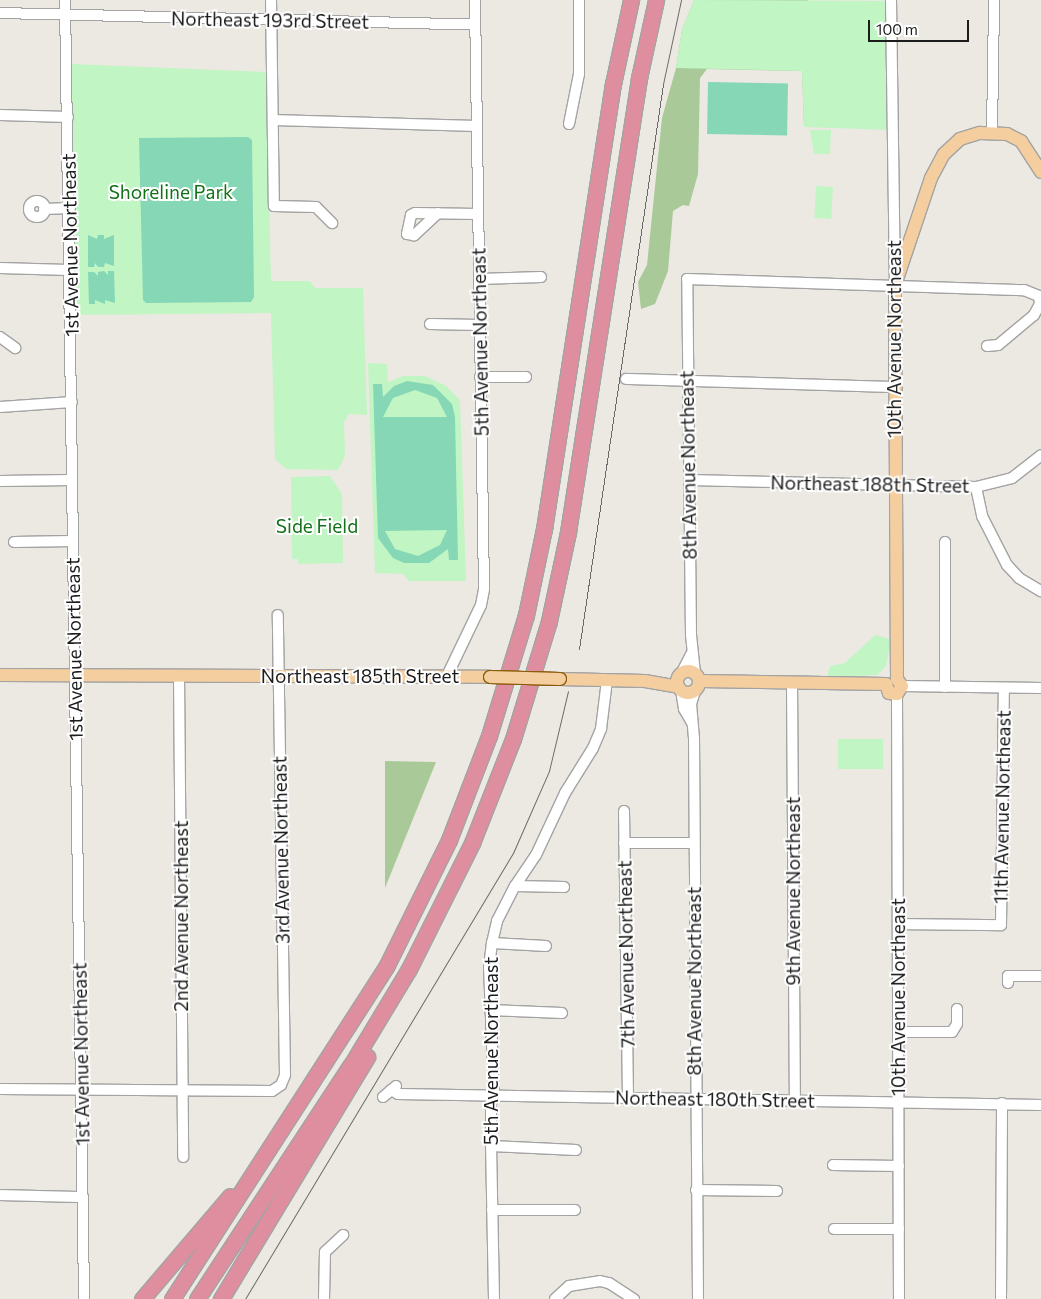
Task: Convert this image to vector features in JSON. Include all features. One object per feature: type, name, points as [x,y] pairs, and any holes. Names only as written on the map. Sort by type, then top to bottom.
[{"type":"highway","points":[[172,1299],[358,1013],[404,932],[460,814],[498,710],[526,615],[544,529],[613,84],[631,0]]},
{"type":"highway","points":[[197,1299],[394,994],[436,920],[483,818],[519,721],[549,621],[576,485],[639,78],[656,0]]},
{"type":"highway","points":[[221,1299],[366,1061],[394,994]]},
{"type":"highway","points":[[142,1299],[204,1224],[255,1170]]},
{"type":"main road","points":[[895,286],[938,163],[960,140],[992,132],[1021,141],[1041,172]]},
{"type":"main road","name":"10th Avenue Northeast","points":[[895,286],[896,686]]},
{"type":"main road","name":"Northeast 185th Street","points":[[0,675],[447,676],[645,681],[691,678],[896,686]]},
{"type":"main road","points":[[679,688],[691,678]]},
{"type":"main road","name":"Northeast 185th Street","points":[[645,681],[679,688]]},
{"type":"street","name":"1st Avenue Northeast","points":[[65,0],[70,208],[72,541],[84,1299]]},
{"type":"street","points":[[271,0],[274,206],[316,206],[332,222]]},
{"type":"street","name":"5th Avenue Northeast","points":[[447,676],[481,604],[484,589],[475,0]]},
{"type":"street","points":[[569,124],[579,74],[579,0]]},
{"type":"street","name":"10th Avenue Northeast","points":[[891,0],[895,286]]},
{"type":"street","points":[[992,132],[994,0]]},
{"type":"street","name":"Northeast 193rd Street","points":[[0,13],[475,25]]},
{"type":"street","points":[[0,115],[68,117]]},
{"type":"street","points":[[273,120],[477,126]]},
{"type":"street","points":[[44,209],[70,208]]},
{"type":"street","points":[[438,213],[478,214]]},
{"type":"street","points":[[0,268],[69,270]]},
{"type":"street","points":[[479,279],[541,277]]},
{"type":"street","name":"8th Avenue Northeast","points":[[698,1299],[694,1098],[694,844],[690,704],[692,650],[687,280],[895,286]]},
{"type":"street","points":[[895,286],[1024,290],[1039,296],[1040,304],[1034,316],[998,344],[987,346]]},
{"type":"street","points":[[430,324],[480,325]]},
{"type":"street","points":[[0,337],[15,348]]},
{"type":"street","points":[[480,377],[526,377]]},
{"type":"street","points":[[626,379],[895,386]]},
{"type":"street","points":[[0,407],[72,402]]},
{"type":"street","name":"Northeast 188th Street","points":[[690,480],[976,487],[1012,478],[1041,455]]},
{"type":"street","points":[[0,481],[72,480]]},
{"type":"street","points":[[976,487],[982,516],[1006,565],[1019,578],[1041,591]]},
{"type":"street","points":[[14,542],[72,541]]},
{"type":"street","points":[[945,542],[945,687]]},
{"type":"street","name":"3rd Avenue Northeast","points":[[182,1092],[272,1091],[281,1085],[284,1075],[278,615]]},
{"type":"street","name":"2nd Avenue Northeast","points":[[179,676],[183,1157]]},
{"type":"street","name":"5th Avenue Northeast","points":[[494,1299],[490,1146],[490,1103],[494,1096],[489,967],[492,943],[497,922],[515,886],[539,848],[565,794],[596,742],[601,729],[607,680]]},
{"type":"street","name":"9th Avenue Northeast","points":[[792,683],[795,1100]]},
{"type":"street","name":"10th Avenue Northeast","points":[[896,686],[899,1299]]},
{"type":"street","name":"Northeast 185th Street","points":[[896,686],[1041,688]]},
{"type":"street","name":"8th Avenue Northeast","points":[[679,688],[684,709],[692,723]]},
{"type":"street","name":"11th Avenue Northeast","points":[[898,924],[1000,925],[1004,688]]},
{"type":"street","name":"7th Avenue Northeast","points":[[624,811],[628,1097]]},
{"type":"street","points":[[624,843],[694,844]]},
{"type":"street","points":[[515,886],[564,887]]},
{"type":"street","points":[[492,943],[546,946]]},
{"type":"street","points":[[1008,979],[1041,976]]},
{"type":"street","points":[[898,1032],[952,1032],[958,1024],[957,1009]]},
{"type":"street","points":[[490,1010],[562,1013]]},
{"type":"street","points":[[0,1089],[182,1092]]},
{"type":"street","name":"Northeast 180th Street","points":[[390,1091],[398,1094],[494,1096],[1041,1104]]},
{"type":"street","points":[[1001,1299],[1002,1103]]},
{"type":"street","points":[[490,1146],[576,1150]]},
{"type":"street","points":[[833,1165],[899,1166]]},
{"type":"street","points":[[696,1190],[777,1191]]},
{"type":"street","points":[[0,1195],[83,1197]]},
{"type":"street","points":[[492,1210],[575,1210]]},
{"type":"street","points":[[834,1228],[899,1229]]},
{"type":"street","points":[[324,1299],[325,1252],[343,1235]]},
{"type":"street","points":[[555,1299],[569,1286],[594,1281],[609,1283],[634,1299]]},
{"type":"green space","points":[[694,0],[808,0],[804,127],[802,71],[707,69],[700,78],[698,174],[689,206],[683,205],[673,211],[668,271],[655,304],[641,309],[638,282],[647,265],[662,118],[676,68],[682,30]]},
{"type":"green space","points":[[694,0],[889,1],[890,130],[804,127],[802,71],[676,68],[682,30]]},
{"type":"green space","name":"Shoreline Park","points":[[71,64],[266,72],[271,281],[310,281],[315,288],[363,288],[367,415],[349,414],[344,422],[345,456],[338,470],[286,469],[275,459],[271,313],[77,315]]},
{"type":"green space","points":[[708,82],[788,83],[787,135],[707,134]]},
{"type":"green space","points":[[810,130],[831,130],[830,154],[814,154]]},
{"type":"green space","points":[[248,137],[252,140],[254,297],[251,302],[146,303],[143,300],[139,138]]},
{"type":"green space","points":[[816,186],[833,187],[831,219],[814,218]]},
{"type":"green space","points":[[88,235],[97,239],[98,235],[104,235],[104,239],[114,235],[114,266],[105,263],[104,267],[98,267],[95,263],[94,267],[88,267]]},
{"type":"green space","points":[[104,271],[108,275],[108,271],[114,271],[115,303],[105,300],[105,304],[95,300],[95,304],[89,304],[88,272],[94,272],[98,276],[98,272]]},
{"type":"green space","points":[[368,363],[387,364],[388,382],[403,376],[425,376],[446,386],[460,400],[466,581],[409,581],[403,574],[375,573]]},
{"type":"green space","points":[[407,381],[433,385],[452,404],[455,417],[458,560],[449,560],[448,549],[429,563],[404,563],[393,558],[378,538],[373,384],[382,384],[383,397],[394,386]],"holes":[[[415,390],[437,398],[447,417],[383,417],[393,398]],[[447,530],[440,545],[418,556],[395,549],[385,531]]]},
{"type":"green space","name":"Side Field","points":[[330,476],[342,494],[343,563],[298,564],[298,559],[292,559],[291,477]]},
{"type":"green space","points":[[875,635],[891,639],[886,666],[877,675],[827,677],[830,666],[845,663]]},
{"type":"green space","points":[[838,739],[883,739],[883,769],[838,769]]},
{"type":"green space","points":[[385,761],[436,762],[385,888]]},
{"type":"tram line","points":[[579,649],[663,84],[681,0]]},
{"type":"tram line","points":[[245,1299],[513,853],[549,771],[568,691]]}]
